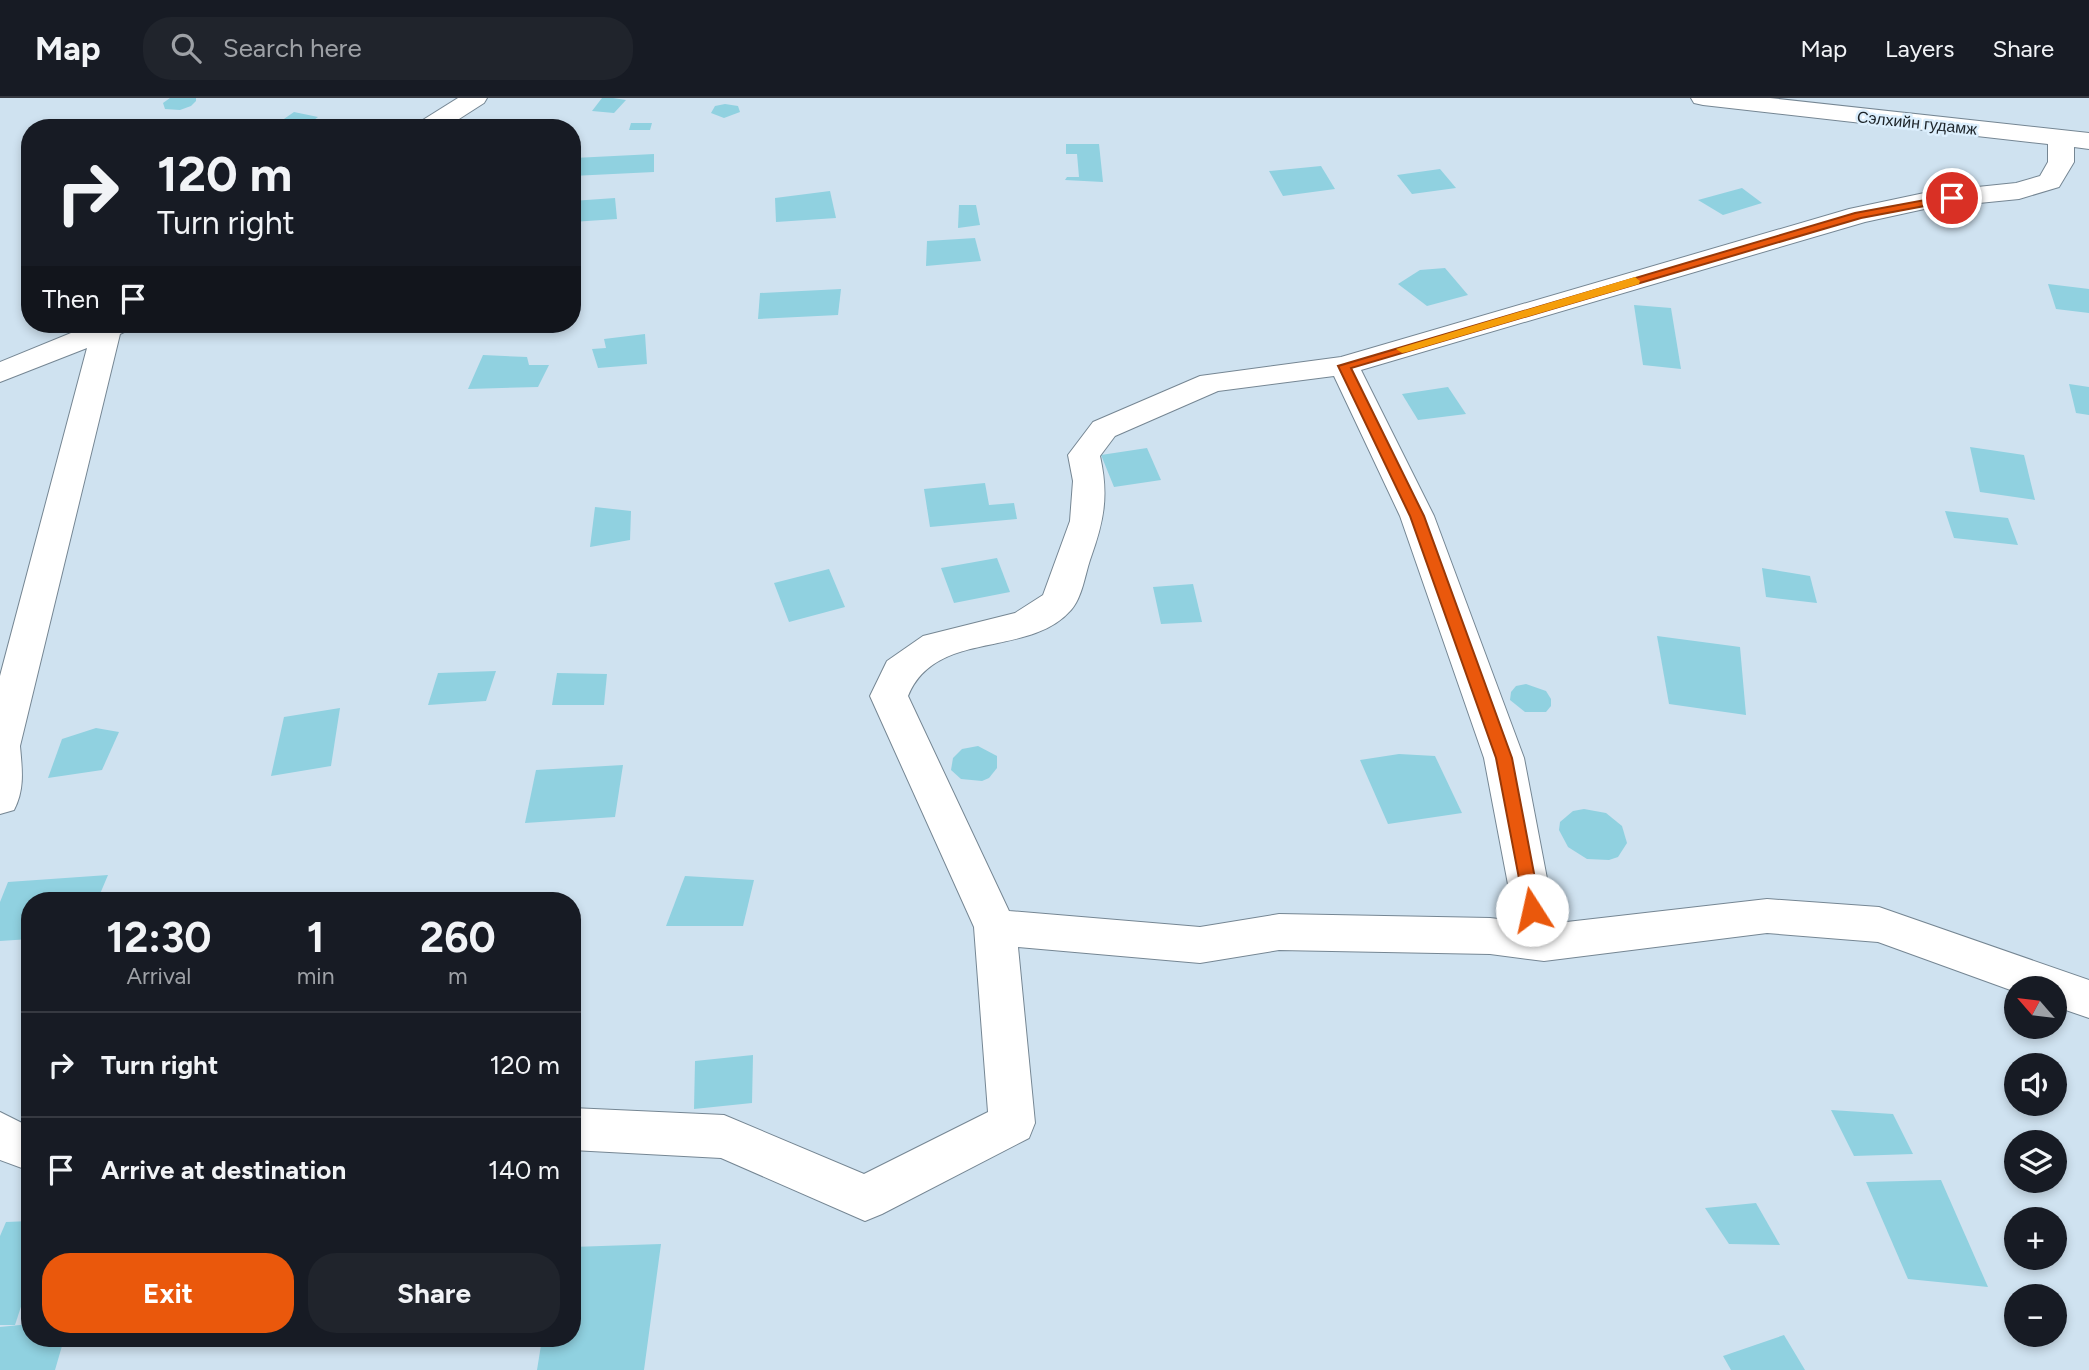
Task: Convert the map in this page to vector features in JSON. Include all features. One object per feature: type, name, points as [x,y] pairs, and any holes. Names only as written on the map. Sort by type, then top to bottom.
[{"type":"street","points":[[441,119],[475,98]]},
{"type":"street","name":"Сэлхийн гудамж","points":[[1703,98],[2075,140]]},
{"type":"street","points":[[581,1129],[724,1137],[865,1198],[1013,1123],[995,927],[889,696],[900,670],[936,645],[1026,624],[1058,601],[1087,521],[1089,481],[1084,455],[1104,429],[1211,383],[1344,366],[1859,215],[1929,200],[2029,188],[2050,181],[2075,140]]},
{"type":"street","points":[[0,373],[97,333]]},
{"type":"street","points":[[0,799],[3,787],[1,746],[110,333]]},
{"type":"street","points":[[1344,366],[1417,516],[1504,758],[1532,910],[1544,943]]},
{"type":"street","points":[[995,927],[1200,945],[1279,932],[1490,936],[1544,943],[1767,916],[1879,925],[2089,999]]},
{"type":"street","points":[[0,1133],[21,1147]]},
{"type":"building","points":[[170,98],[196,98],[196,101],[180,110],[165,109],[163,103]]},
{"type":"building","points":[[602,98],[626,100],[614,113],[592,111]]},
{"type":"building","points":[[715,106],[738,106],[740,112],[724,118],[711,113]]},
{"type":"building","points":[[294,112],[318,117],[315,119],[284,119]]},
{"type":"building","points":[[631,123],[652,123],[650,130],[629,130]]},
{"type":"building","points":[[1066,144],[1099,144],[1103,182],[1065,180],[1067,177],[1079,177],[1077,154],[1066,154]]},
{"type":"building","points":[[654,154],[654,172],[581,176],[581,158]]},
{"type":"building","points":[[1321,166],[1335,189],[1283,196],[1269,171]]},
{"type":"building","points":[[1440,169],[1456,188],[1412,194],[1397,175]]},
{"type":"building","points":[[1742,188],[1762,203],[1723,215],[1698,200]]},
{"type":"building","points":[[830,191],[836,218],[776,222],[775,198]]},
{"type":"building","points":[[615,198],[617,219],[581,221],[581,200]]},
{"type":"building","points":[[959,205],[976,205],[980,225],[958,228]]},
{"type":"building","points":[[975,238],[981,261],[926,266],[927,241]]},
{"type":"building","points":[[1445,268],[1468,295],[1427,306],[1398,284],[1420,270]]},
{"type":"building","points":[[2048,284],[2089,289],[2089,313],[2056,309]]},
{"type":"building","points":[[841,289],[838,315],[758,319],[760,293]]},
{"type":"building","points":[[1634,305],[1671,308],[1681,369],[1643,365]]},
{"type":"building","points":[[645,334],[647,364],[598,368],[592,349],[606,348],[604,339]]},
{"type":"building","points":[[483,355],[527,357],[529,365],[549,365],[538,387],[468,389]]},
{"type":"building","points":[[2069,384],[2089,387],[2089,415],[2076,413]]},
{"type":"building","points":[[1448,387],[1466,414],[1418,420],[1402,394]]},
{"type":"building","points":[[1970,447],[2024,455],[2035,500],[1980,492]]},
{"type":"building","points":[[1147,448],[1161,480],[1114,487],[1101,455]]},
{"type":"building","points":[[985,483],[989,505],[1014,503],[1017,519],[930,527],[924,489]]},
{"type":"building","points":[[595,507],[631,511],[630,540],[590,547]]},
{"type":"building","points":[[1945,511],[2008,518],[2018,545],[1954,538]]},
{"type":"building","points":[[997,558],[1010,592],[954,603],[941,568]]},
{"type":"building","points":[[1762,568],[1810,576],[1817,603],[1766,597]]},
{"type":"building","points":[[829,569],[845,607],[789,622],[774,583]]},
{"type":"building","points":[[1193,584],[1202,622],[1161,624],[1153,587]]},
{"type":"building","points":[[1657,636],[1740,647],[1746,715],[1669,704]]},
{"type":"building","points":[[496,671],[486,701],[428,705],[438,673]]},
{"type":"building","points":[[557,673],[607,674],[604,705],[552,705]]},
{"type":"building","points":[[1526,684],[1546,691],[1551,699],[1551,706],[1546,712],[1525,712],[1510,700],[1511,692],[1516,686]]},
{"type":"building","points":[[340,708],[331,766],[271,776],[284,717]]},
{"type":"building","points":[[96,728],[119,732],[102,770],[48,778],[62,739]]},
{"type":"building","points":[[978,746],[997,756],[997,768],[989,778],[982,781],[961,779],[951,770],[953,758],[962,749]]},
{"type":"building","points":[[1399,754],[1435,756],[1462,813],[1388,824],[1360,760]]},
{"type":"building","points":[[623,765],[615,817],[525,823],[536,770]]},
{"type":"building","points":[[1584,809],[1606,813],[1622,826],[1627,843],[1618,857],[1609,860],[1587,859],[1568,847],[1559,830],[1560,822],[1573,811]]},
{"type":"building","points":[[108,875],[101,892],[21,892],[21,940],[0,941],[0,902],[8,882]]},
{"type":"building","points":[[685,876],[754,880],[743,926],[666,926]]},
{"type":"building","points":[[753,1055],[752,1103],[694,1109],[695,1061]]},
{"type":"building","points":[[1831,1110],[1893,1114],[1913,1154],[1854,1156]]},
{"type":"building","points":[[1941,1180],[1988,1287],[1908,1279],[1866,1182]]},
{"type":"building","points":[[1756,1203],[1780,1245],[1729,1244],[1705,1208]]},
{"type":"building","points":[[21,1221],[21,1307],[15,1325],[0,1325],[0,1236],[6,1222]]},
{"type":"building","points":[[661,1244],[644,1370],[537,1370],[541,1347],[581,1347],[581,1247]]},
{"type":"building","points":[[21,1325],[21,1347],[62,1347],[55,1370],[0,1370],[0,1327]]},
{"type":"building","points":[[1784,1335],[1805,1370],[1731,1370],[1723,1356]]},
{"type":"slow traffic","points":[[1402,349],[1635,281]]},
{"type":"route","points":[[1532,910],[1504,758],[1417,516],[1344,366],[1859,215],[1929,200],[1952,198]]}]
